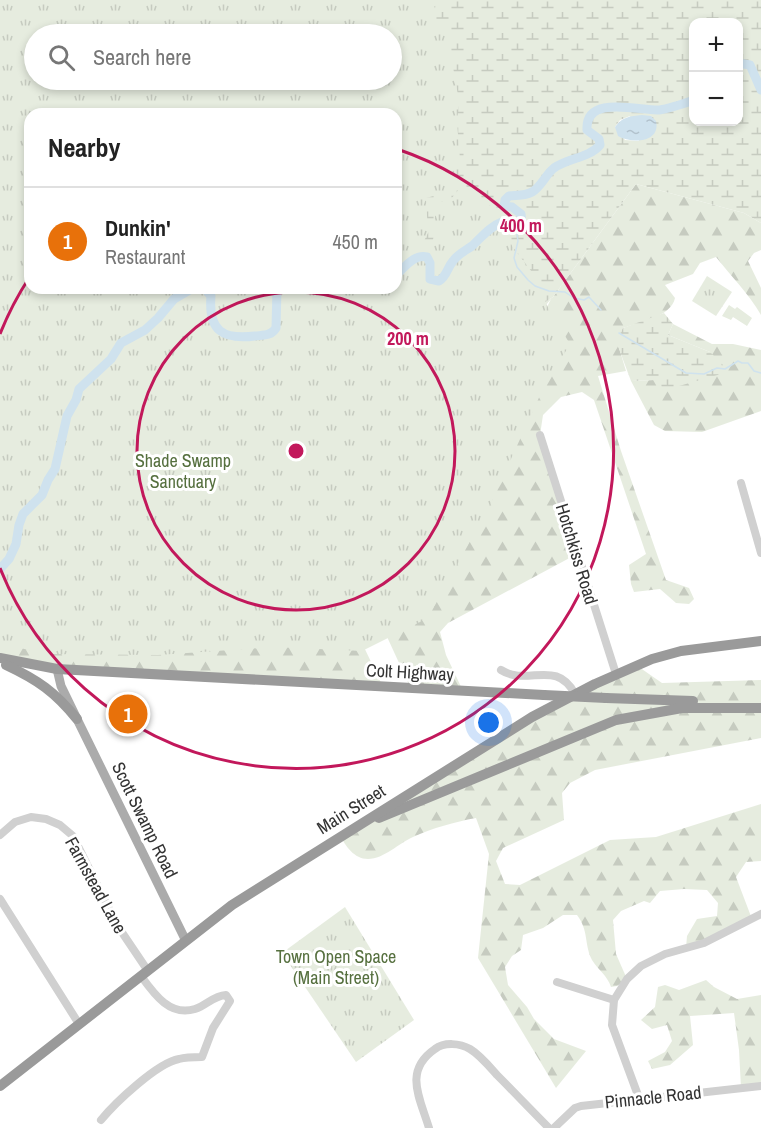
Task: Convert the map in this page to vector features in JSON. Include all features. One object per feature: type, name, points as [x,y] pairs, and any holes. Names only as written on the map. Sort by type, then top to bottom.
[{"type":"highway","name":"Main Street","points":[[0,1086],[245,895],[506,733],[575,694],[652,659],[681,651],[761,641]]},
{"type":"highway","points":[[0,660],[57,669]]},
{"type":"highway","points":[[0,660],[46,686],[77,719]]},
{"type":"highway","name":"Colt Highway","points":[[57,669],[720,702],[761,706]]},
{"type":"highway","points":[[340,836],[616,720],[682,708],[761,706]]},
{"type":"main road","name":"Scott Swamp Road","points":[[57,669],[61,686],[186,939]]},
{"type":"street","name":"Hotchkiss Road","points":[[540,435],[616,674]]},
{"type":"street","points":[[741,483],[761,553]]},
{"type":"street","points":[[501,670],[517,676],[547,674],[560,676],[570,685],[575,694]]},
{"type":"street","name":"Farmstead Lane","points":[[0,835],[15,822],[31,818],[46,819],[60,825],[73,836],[154,995],[167,1005],[182,1011],[196,1009],[217,996],[226,995],[230,1001],[213,1028],[202,1057],[177,1059],[165,1064],[114,1103],[101,1119]]},
{"type":"street","points":[[0,899],[79,1024]]},
{"type":"street","points":[[639,1098],[612,1025],[614,1000],[627,979],[641,966],[665,954],[704,943],[761,914]]},
{"type":"street","points":[[557,982],[614,1000]]},
{"type":"street","points":[[429,1128],[416,1087],[416,1070],[426,1055],[439,1046],[454,1044],[470,1049],[483,1060],[549,1128]]},
{"type":"street","name":"Pinnacle Road","points":[[554,1128],[575,1107],[761,1086]]},
{"type":"green space","points":[[0,0],[761,0],[761,223],[744,213],[636,184],[553,297],[470,352],[71,294],[402,294],[402,108],[28,108]],"holes":[[[630,116],[639,141],[625,140],[615,127],[620,120]]]},
{"type":"green space","name":"Shade Swamp Sanctuary","points":[[0,0],[436,0],[433,26],[451,27],[449,44],[459,101],[457,122],[460,159],[458,178],[445,193],[426,198],[428,233],[422,245],[430,248],[435,234],[435,203],[451,199],[463,184],[482,201],[501,212],[512,246],[535,276],[549,310],[570,344],[542,391],[490,505],[428,618],[362,651],[275,647],[158,655],[43,654],[2,643],[0,633]]},
{"type":"green space","points":[[636,184],[744,213],[761,223],[761,250],[754,253],[748,261],[761,288],[761,315],[716,257],[700,263],[693,274],[665,285],[675,298],[668,310],[654,318],[623,328],[617,341],[626,371],[598,376],[621,451],[666,580],[689,588],[694,599],[689,604],[676,603],[660,589],[634,592],[629,565],[646,554],[594,400],[582,392],[561,397],[543,415],[540,435],[577,554],[448,623],[440,632],[446,655],[463,691],[411,689],[377,615],[472,455],[551,299],[519,337],[352,622],[383,687],[57,669],[0,658],[0,616],[358,424],[553,297]]},
{"type":"green space","points":[[707,276],[732,292],[716,316],[692,301]]},
{"type":"green space","points":[[729,305],[735,309],[737,307],[752,318],[747,326],[733,317],[731,320],[722,316]]},
{"type":"green space","points":[[664,313],[673,324],[668,335],[710,352],[723,365],[721,374],[665,390],[654,380],[631,381],[616,341],[623,328]]},
{"type":"green space","points":[[673,324],[712,344],[733,344],[761,350],[761,411],[702,432],[665,431],[654,425],[631,381],[654,380],[710,352],[668,335]]},
{"type":"green space","points":[[636,665],[662,683],[761,680],[761,738],[595,770],[570,783],[562,793],[564,820],[503,848],[496,861],[505,884],[520,885],[610,840],[656,837],[761,804],[761,861],[746,862],[736,877],[752,919],[686,948],[687,936],[697,919],[717,916],[718,903],[707,890],[660,891],[650,903],[644,901],[621,911],[613,920],[616,954],[627,979],[611,987],[592,960],[581,921],[577,915],[563,915],[543,928],[523,935],[521,950],[512,956],[505,967],[508,985],[534,1019],[554,1039],[586,1051],[556,1088],[478,958],[489,854],[476,818],[421,834],[386,854],[368,859],[355,854],[340,836],[506,733]]},
{"type":"green space","name":"Town Open Space (Main Street)","points":[[345,907],[414,1020],[356,1062],[282,953]]},
{"type":"green space","points":[[706,980],[737,999],[761,995],[761,1086],[741,1088],[734,1013],[690,1016],[693,1045],[670,1065],[652,1069],[648,1061],[665,1052],[672,1041],[667,1025],[652,1029],[641,1020],[655,1007],[658,987],[665,985],[679,990]]},
{"type":"water","points":[[642,115],[651,116],[656,121],[654,134],[650,138],[637,141],[618,136],[615,127],[620,121]]},
{"type":"waterway","points":[[743,64],[750,65],[761,90]]},
{"type":"waterway","points":[[402,269],[418,257],[427,257],[430,263],[430,279],[439,281],[457,256],[493,227],[502,222],[519,228],[522,223],[521,214],[512,207],[504,206],[505,200],[509,196],[532,192],[554,168],[590,153],[600,145],[599,139],[587,130],[589,119],[594,112],[613,107],[661,110],[689,102]]},
{"type":"waterway","points":[[516,228],[518,241],[514,258],[517,267],[528,280],[535,286],[549,291],[565,292],[574,298],[584,300],[589,297],[601,310]]},
{"type":"waterway","points":[[0,569],[9,559],[16,544],[23,514],[42,495],[55,469],[67,416],[79,389],[111,359],[121,343],[145,330],[174,299],[182,294]]},
{"type":"waterway","points":[[209,294],[215,325],[226,334],[244,337],[270,334],[274,331],[277,294]]},
{"type":"waterway","points":[[619,333],[686,373],[704,374],[717,368],[725,369],[738,361],[748,363],[754,371],[761,373]]},
{"type":"place","name":"Dunkin'","points":[[128,714]]}]
